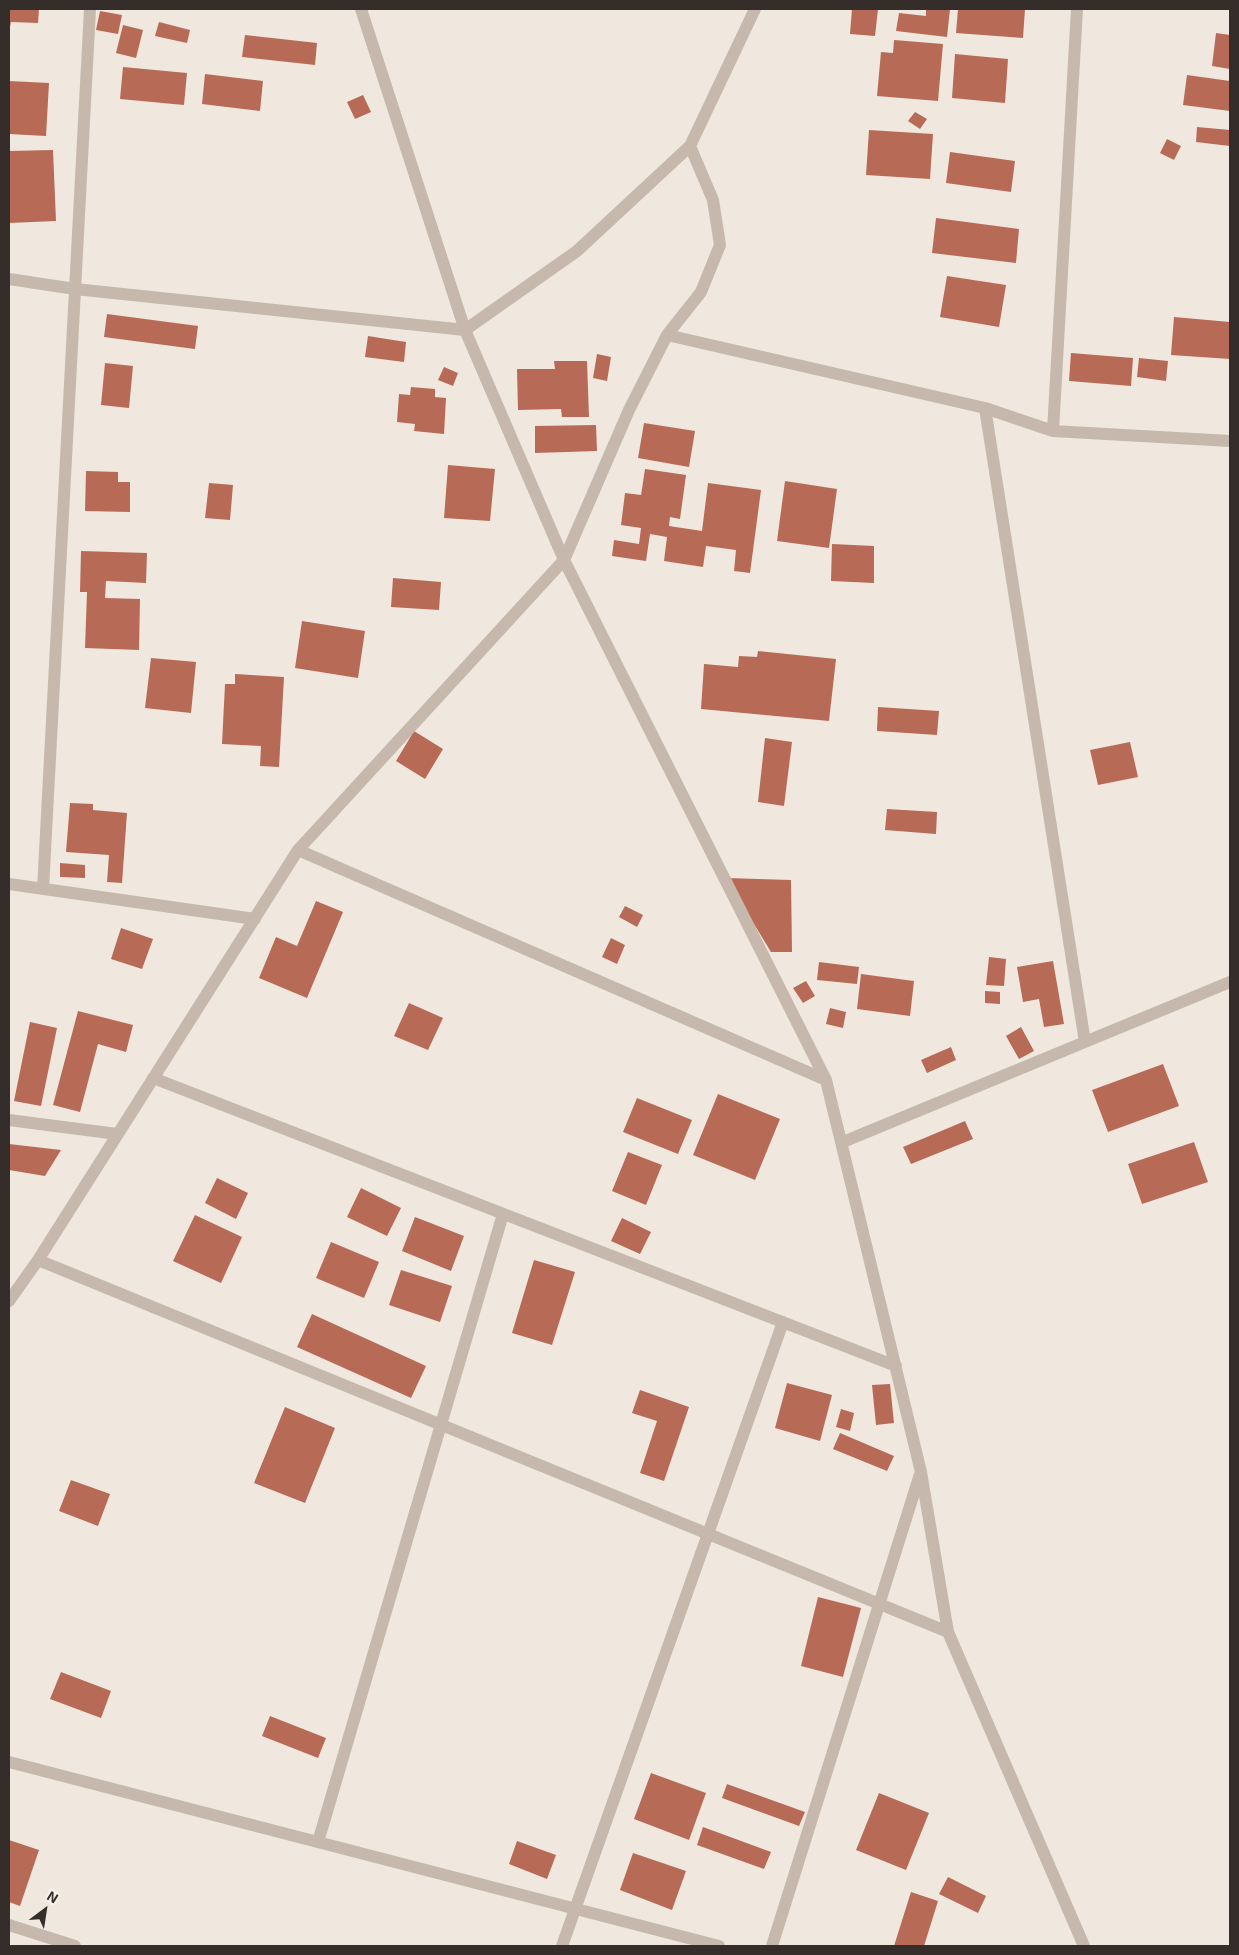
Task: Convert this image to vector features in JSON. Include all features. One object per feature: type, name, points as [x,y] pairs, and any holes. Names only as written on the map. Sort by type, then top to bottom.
[{"type":"street","points":[[43,889],[90,9]]},
{"type":"street","points":[[361,9],[465,330],[564,560],[826,1080],[843,1142],[921,1472],[948,1632],[1084,1946]]},
{"type":"street","points":[[9,279],[75,289],[465,330],[578,251],[690,146],[754,9]]},
{"type":"street","points":[[1053,432],[1077,9]]},
{"type":"street","points":[[9,1301],[38,1260],[298,850],[564,560],[629,410],[667,336],[701,292],[720,245],[714,200],[690,146]]},
{"type":"street","points":[[667,336],[986,408],[1053,432],[1230,440]]},
{"type":"street","points":[[986,408],[1085,1042]]},
{"type":"street","points":[[298,850],[826,1080]]},
{"type":"street","points":[[9,884],[255,919]]},
{"type":"street","points":[[843,1142],[1230,982]]},
{"type":"street","points":[[153,1078],[896,1366]]},
{"type":"street","points":[[9,1120],[118,1134]]},
{"type":"street","points":[[318,1842],[503,1214]]},
{"type":"street","points":[[38,1260],[948,1632]]},
{"type":"street","points":[[562,1946],[784,1322]]},
{"type":"street","points":[[772,1946],[921,1472]]},
{"type":"street","points":[[9,1762],[718,1946]]},
{"type":"street","points":[[9,1925],[75,1946]]},
{"type":"building","points":[[9,9],[39,9],[38,23],[11,22],[9,31]]},
{"type":"building","points":[[852,9],[878,9],[875,36],[850,34]]},
{"type":"building","points":[[926,9],[950,9],[947,37],[896,31],[899,13],[926,16]]},
{"type":"building","points":[[958,9],[1025,9],[1023,38],[956,33]]},
{"type":"building","points":[[100,11],[122,15],[118,34],[96,30]]},
{"type":"building","points":[[159,22],[190,30],[187,43],[155,36]]},
{"type":"building","points":[[123,25],[143,30],[136,58],[116,53]]},
{"type":"building","points":[[1216,33],[1230,35],[1230,69],[1212,66]]},
{"type":"building","points":[[245,35],[317,43],[315,65],[242,57]]},
{"type":"building","points":[[894,40],[943,44],[938,101],[877,96],[881,52],[893,53]]},
{"type":"building","points":[[955,54],[1008,59],[1005,103],[952,98]]},
{"type":"building","points":[[123,67],[187,73],[184,105],[120,99]]},
{"type":"building","points":[[205,74],[263,81],[260,111],[202,104]]},
{"type":"building","points":[[1187,75],[1230,81],[1230,111],[1183,105]]},
{"type":"building","points":[[9,81],[49,83],[46,136],[9,134]]},
{"type":"building","points":[[363,95],[371,112],[355,119],[347,102]]},
{"type":"building","points":[[915,112],[927,119],[920,129],[908,121]]},
{"type":"building","points":[[1197,127],[1230,130],[1230,146],[1196,142]]},
{"type":"building","points":[[869,130],[933,134],[930,179],[866,175]]},
{"type":"building","points":[[1167,139],[1181,146],[1174,160],[1160,153]]},
{"type":"building","points":[[53,150],[56,221],[9,223],[9,151]]},
{"type":"building","points":[[950,152],[1015,161],[1011,192],[946,183]]},
{"type":"building","points":[[936,218],[1019,229],[1016,263],[932,253]]},
{"type":"building","points":[[947,276],[1006,285],[999,327],[940,317]]},
{"type":"building","points":[[107,314],[198,326],[195,349],[104,337]]},
{"type":"building","points":[[1174,317],[1230,322],[1230,359],[1171,355]]},
{"type":"building","points":[[368,336],[406,342],[404,362],[365,357]]},
{"type":"building","points":[[1071,353],[1133,358],[1131,386],[1069,381]]},
{"type":"building","points":[[597,354],[611,357],[607,381],[593,378]]},
{"type":"building","points":[[1139,358],[1168,361],[1166,381],[1137,377]]},
{"type":"building","points":[[554,361],[587,361],[589,417],[562,417],[561,409],[518,410],[517,369],[555,369]]},
{"type":"building","points":[[105,363],[133,366],[129,408],[101,405]]},
{"type":"building","points":[[444,367],[458,373],[453,386],[438,380]]},
{"type":"building","points":[[411,387],[435,389],[435,397],[446,398],[444,434],[414,431],[415,424],[397,422],[399,394],[410,395]]},
{"type":"building","points":[[644,423],[695,431],[689,467],[638,458]]},
{"type":"building","points":[[596,425],[597,451],[535,453],[535,426]]},
{"type":"building","points":[[448,465],[495,469],[490,521],[444,518]]},
{"type":"building","points":[[645,469],[686,475],[680,519],[670,517],[669,526],[702,531],[708,483],[761,490],[750,573],[734,571],[736,550],[706,546],[703,567],[664,561],[667,537],[650,534],[646,561],[612,556],[614,540],[639,544],[641,528],[621,525],[625,493],[641,495]]},
{"type":"building","points":[[86,471],[118,472],[118,482],[130,482],[130,512],[85,511]]},
{"type":"building","points":[[785,481],[837,489],[829,548],[777,541]]},
{"type":"building","points":[[209,483],[233,485],[230,520],[205,518]]},
{"type":"building","points":[[832,544],[874,546],[874,583],[831,581]]},
{"type":"building","points":[[81,551],[147,553],[146,583],[106,581],[105,598],[140,599],[139,650],[85,648],[87,592],[80,592]]},
{"type":"building","points":[[393,578],[441,582],[439,610],[391,607]]},
{"type":"building","points":[[302,621],[365,631],[358,678],[295,668]]},
{"type":"building","points":[[758,651],[836,659],[829,721],[701,709],[704,664],[738,667],[739,656],[757,657]]},
{"type":"building","points":[[151,658],[196,662],[191,713],[145,708]]},
{"type":"building","points":[[235,674],[284,677],[279,767],[260,766],[261,746],[222,744],[225,684],[235,684]]},
{"type":"building","points":[[878,707],[939,711],[937,735],[877,731]]},
{"type":"building","points":[[414,731],[443,749],[425,779],[396,761]]},
{"type":"building","points":[[765,738],[792,742],[784,806],[758,802]]},
{"type":"building","points":[[1130,742],[1138,777],[1098,785],[1090,750]]},
{"type":"building","points":[[70,803],[93,804],[93,810],[127,813],[122,883],[107,882],[109,855],[66,852]]},
{"type":"building","points":[[887,809],[937,812],[936,834],[885,830]]},
{"type":"building","points":[[60,863],[85,865],[85,878],[60,877]]},
{"type":"building","points":[[726,878],[791,880],[792,952],[771,952]]},
{"type":"building","points":[[316,901],[343,912],[307,998],[259,978],[276,937],[297,946]]},
{"type":"building","points":[[625,906],[643,915],[637,927],[619,917]]},
{"type":"building","points":[[121,928],[153,939],[142,969],[111,959]]},
{"type":"building","points":[[611,938],[625,945],[617,964],[602,957]]},
{"type":"building","points":[[989,957],[1006,959],[1004,986],[986,985]]},
{"type":"building","points":[[1053,961],[1064,1024],[1044,1027],[1039,999],[1023,1002],[1017,967]]},
{"type":"building","points":[[819,962],[859,967],[857,984],[817,980]]},
{"type":"building","points":[[861,974],[914,981],[910,1016],[857,1009]]},
{"type":"building","points":[[806,981],[815,996],[803,1003],[793,988]]},
{"type":"building","points":[[985,991],[1000,992],[1000,1004],[985,1003]]},
{"type":"building","points":[[409,1003],[443,1018],[428,1050],[394,1036]]},
{"type":"building","points":[[830,1008],[846,1012],[843,1028],[826,1024]]},
{"type":"building","points":[[78,1011],[133,1025],[126,1052],[98,1044],[80,1112],[53,1105]]},
{"type":"building","points":[[30,1022],[57,1028],[41,1106],[14,1101]]},
{"type":"building","points":[[1021,1027],[1034,1051],[1019,1059],[1006,1036]]},
{"type":"building","points":[[951,1047],[956,1060],[927,1073],[921,1060]]},
{"type":"building","points":[[1163,1064],[1179,1106],[1108,1132],[1092,1090]]},
{"type":"building","points":[[718,1094],[780,1119],[755,1180],[693,1155]]},
{"type":"building","points":[[637,1098],[692,1120],[678,1154],[623,1132]]},
{"type":"building","points":[[965,1121],[973,1139],[911,1164],[903,1147]]},
{"type":"building","points":[[1194,1142],[1208,1182],[1142,1204],[1128,1164]]},
{"type":"building","points":[[9,1144],[61,1150],[45,1176],[9,1170]]},
{"type":"building","points":[[628,1152],[662,1165],[646,1205],[612,1191]]},
{"type":"building","points":[[217,1178],[248,1193],[236,1219],[205,1203]]},
{"type":"building","points":[[361,1188],[401,1208],[387,1236],[347,1217]]},
{"type":"building","points":[[195,1215],[242,1237],[221,1283],[173,1261]]},
{"type":"building","points":[[415,1217],[464,1236],[451,1271],[402,1251]]},
{"type":"building","points":[[622,1218],[651,1232],[640,1254],[611,1241]]},
{"type":"building","points":[[331,1242],[379,1262],[364,1298],[316,1278]]},
{"type":"building","points":[[534,1260],[575,1272],[552,1345],[512,1333]]},
{"type":"building","points":[[401,1270],[452,1286],[440,1322],[389,1305]]},
{"type":"building","points":[[312,1314],[426,1366],[411,1398],[297,1347]]},
{"type":"building","points":[[787,1383],[832,1395],[820,1441],[775,1428]]},
{"type":"building","points":[[890,1384],[894,1423],[876,1425],[872,1385]]},
{"type":"building","points":[[640,1390],[689,1407],[664,1481],[640,1473],[657,1421],[632,1413]]},
{"type":"building","points":[[285,1407],[335,1428],[305,1503],[254,1483]]},
{"type":"building","points":[[841,1409],[854,1413],[850,1431],[836,1427]]},
{"type":"building","points":[[840,1433],[894,1456],[887,1471],[833,1449]]},
{"type":"building","points":[[71,1480],[110,1494],[98,1526],[59,1511]]},
{"type":"building","points":[[818,1597],[861,1608],[843,1677],[801,1666]]},
{"type":"building","points":[[61,1672],[111,1691],[101,1718],[50,1699]]},
{"type":"building","points":[[270,1716],[326,1738],[318,1758],[262,1736]]},
{"type":"building","points":[[651,1773],[706,1793],[689,1840],[634,1819]]},
{"type":"building","points":[[727,1784],[805,1812],[799,1826],[722,1798]]},
{"type":"building","points":[[879,1793],[929,1813],[906,1870],[856,1850]]},
{"type":"building","points":[[703,1827],[771,1852],[764,1869],[697,1845]]},
{"type":"building","points":[[9,1840],[39,1850],[20,1906],[9,1902]]},
{"type":"building","points":[[517,1841],[556,1855],[547,1879],[509,1864]]},
{"type":"building","points":[[633,1853],[686,1871],[672,1910],[620,1890]]},
{"type":"building","points":[[948,1877],[986,1896],[978,1913],[939,1894]]},
{"type":"building","points":[[911,1892],[938,1901],[924,1946],[894,1946]]}]
